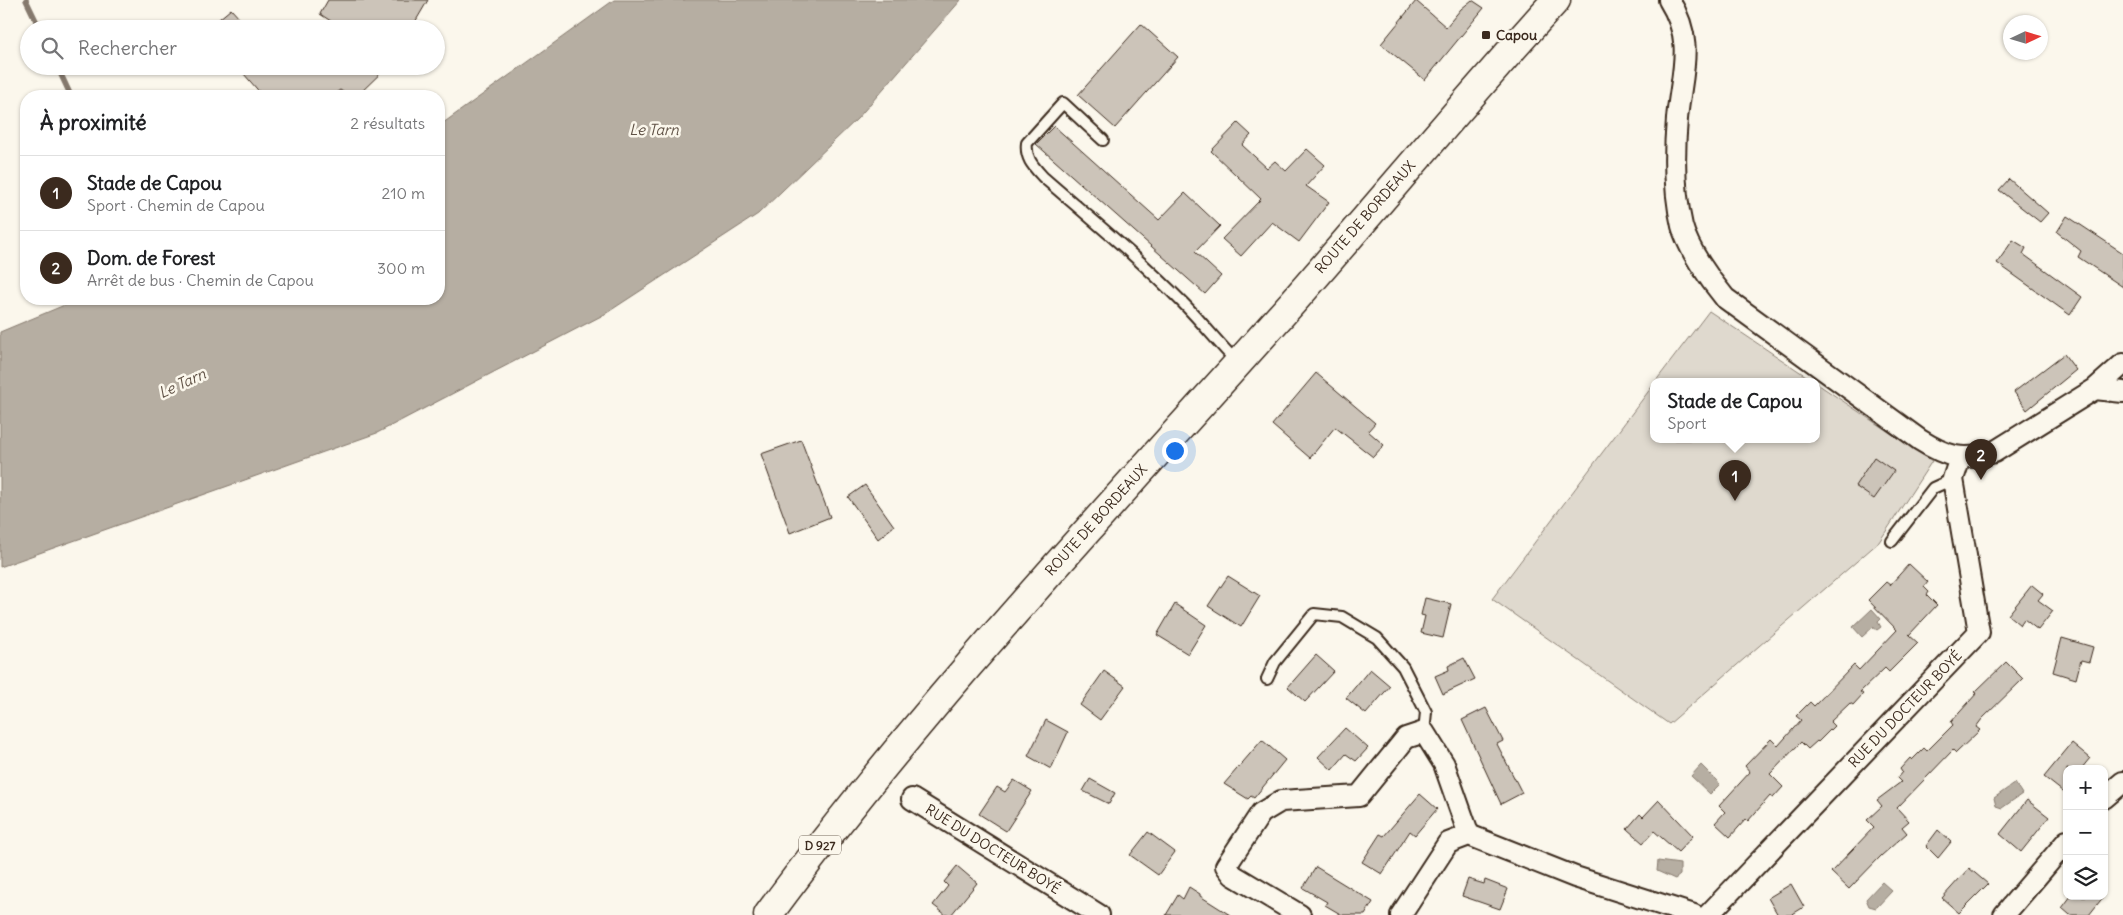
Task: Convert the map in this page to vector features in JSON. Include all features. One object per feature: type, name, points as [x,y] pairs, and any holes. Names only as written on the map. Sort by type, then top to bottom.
[{"type":"main road","name":"ROUTE DE BORDEAUX","points":[[768,915],[831,831],[922,719],[1238,362],[1493,69],[1556,0]]},
{"type":"street","points":[[1670,0],[1680,17],[1686,50],[1683,87],[1677,119],[1676,190],[1683,228],[1713,283],[1725,298],[1920,440],[1936,450],[1960,458],[1977,458],[1994,452],[2095,389],[2123,364]]},
{"type":"street","points":[[2095,389],[2123,392]]},
{"type":"street","name":"RUE DU DOCTEUR BOYÉ","points":[[1708,915],[1979,632],[1953,479],[1960,458]]},
{"type":"street","points":[[1300,915],[1232,875],[1226,866],[1261,813],[1281,801],[1359,796],[1406,738],[1424,732],[1444,764],[1469,835]]},
{"type":"street","points":[[2108,795],[2123,782]]},
{"type":"street","name":"RUE DU DOCTEUR BOYÉ","points":[[912,799],[1099,915]]},
{"type":"street","points":[[1401,915],[1448,843],[1469,835],[1575,877],[1694,915]]},
{"type":"street","points":[[2004,915],[2063,846]]},
{"type":"lane","points":[[1103,140],[1063,103],[1027,143],[1025,151],[1039,173],[1143,264],[1184,304],[1213,338],[1238,362]]},
{"type":"lane","points":[[1892,541],[1933,488],[1953,479]]},
{"type":"lane","points":[[1267,679],[1275,662],[1314,614],[1342,617],[1377,638],[1404,667],[1426,712],[1424,732]]},
{"type":"shaded area","points":[[1709,311],[1809,378],[1658,378]]},
{"type":"shaded area","points":[[1820,386],[1932,461],[1879,542],[1669,724],[1492,599],[1650,389],[1650,443],[1820,443]]},
{"type":"water","name":"Le Tarn","points":[[614,0],[961,0],[857,119],[758,214],[605,314],[377,433],[0,567],[0,332],[65,305],[445,305],[445,122]]},
{"type":"water","points":[[1872,609],[1881,619],[1878,622],[1881,627],[1877,630],[1873,627],[1862,637],[1853,627]]},
{"type":"water","points":[[1701,765],[1720,784],[1710,794],[1691,776]]},
{"type":"water","points":[[2015,783],[2022,794],[2002,808],[1996,806],[1994,798]]},
{"type":"water","points":[[1658,861],[1680,864],[1680,875],[1675,879],[1657,871]]},
{"type":"water","points":[[1882,882],[1892,891],[1876,908],[1869,906],[1866,899]]},
{"type":"building","points":[[328,0],[428,0],[416,20],[329,20],[320,14]]},
{"type":"building","points":[[1472,0],[1484,8],[1425,80],[1381,44],[1416,1],[1446,27],[1461,9]]},
{"type":"building","points":[[231,9],[241,20],[218,20]]},
{"type":"building","points":[[1141,24],[1178,57],[1115,128],[1078,95]]},
{"type":"building","points":[[245,75],[379,75],[363,90],[258,90]]},
{"type":"building","points":[[1238,123],[1251,135],[1242,145],[1267,168],[1275,161],[1286,171],[1307,149],[1325,165],[1306,186],[1329,202],[1299,242],[1272,222],[1241,256],[1222,239],[1261,199],[1211,151]]},
{"type":"building","points":[[1054,126],[1159,220],[1185,193],[1220,226],[1195,252],[1221,276],[1205,294],[1036,144]]},
{"type":"building","points":[[2009,179],[2048,213],[2040,222],[1999,190]]},
{"type":"building","points":[[2067,216],[2123,253],[2123,287],[2078,257],[2081,251],[2057,232]]},
{"type":"building","points":[[2013,240],[2026,248],[2023,254],[2082,297],[2070,315],[1997,263]]},
{"type":"building","points":[[2064,354],[2076,370],[2027,410],[2014,392]]},
{"type":"building","points":[[1316,373],[1375,423],[1368,431],[1384,445],[1373,457],[1335,427],[1310,458],[1272,425]]},
{"type":"building","points":[[801,440],[830,517],[790,533],[761,454]]},
{"type":"building","points":[[1874,457],[1894,471],[1874,499],[1855,486]]},
{"type":"building","points":[[865,485],[894,526],[878,539],[848,497]]},
{"type":"building","points":[[1909,564],[1928,582],[1924,587],[1929,592],[1927,595],[1937,605],[1909,635],[1918,643],[1889,672],[1885,668],[1860,692],[1863,694],[1853,705],[1850,703],[1830,722],[1834,726],[1818,742],[1808,749],[1801,742],[1770,774],[1783,787],[1773,798],[1770,796],[1748,821],[1746,819],[1730,837],[1715,823],[1725,812],[1719,806],[1750,772],[1745,766],[1771,739],[1778,746],[1801,720],[1796,716],[1810,702],[1814,706],[1854,665],[1859,670],[1897,630],[1868,600],[1886,582],[1890,585]]},
{"type":"building","points":[[1228,576],[1260,596],[1241,627],[1208,606]]},
{"type":"building","points":[[2032,585],[2043,594],[2038,600],[2053,611],[2038,630],[2024,619],[2020,625],[2008,615]]},
{"type":"building","points":[[1425,598],[1451,604],[1443,638],[1421,633],[1425,616],[1421,615]]},
{"type":"building","points":[[1175,604],[1206,625],[1188,654],[1157,635]]},
{"type":"building","points":[[2062,638],[2093,647],[2089,662],[2081,660],[2076,679],[2053,672]]},
{"type":"building","points":[[1316,655],[1334,671],[1305,702],[1288,687]]},
{"type":"building","points":[[1464,658],[1475,679],[1443,694],[1435,676],[1449,670],[1448,666]]},
{"type":"building","points":[[2006,662],[2023,679],[1982,719],[1976,727],[1980,730],[1956,753],[1953,750],[1897,808],[1909,821],[1902,827],[1907,833],[1881,856],[1849,889],[1831,872],[1874,827],[1867,820],[1882,806],[1877,800],[1901,782],[1897,778],[1902,772],[1900,769],[1910,758],[1912,760],[1924,748],[1927,751],[1953,725],[1951,722],[1977,693],[1975,692]]},
{"type":"building","points":[[1370,669],[1390,686],[1366,714],[1346,698]]},
{"type":"building","points":[[1104,671],[1125,686],[1100,720],[1080,705]]},
{"type":"building","points":[[1486,708],[1503,741],[1497,744],[1522,793],[1501,804],[1462,720]]},
{"type":"building","points":[[1046,720],[1068,732],[1051,769],[1028,756]]},
{"type":"building","points":[[1345,728],[1368,748],[1356,761],[1346,754],[1332,770],[1318,757]]},
{"type":"building","points":[[1262,740],[1285,760],[1254,798],[1251,796],[1248,799],[1224,784]]},
{"type":"building","points":[[2072,743],[2090,758],[2084,765],[2063,765],[2063,792],[2044,777]]},
{"type":"building","points":[[1090,779],[1115,793],[1109,804],[1083,791]]},
{"type":"building","points":[[1014,780],[1032,791],[1006,831],[979,814],[997,787],[1005,792]]},
{"type":"building","points":[[1420,794],[1437,809],[1415,835],[1410,831],[1382,874],[1362,862],[1380,834],[1384,836]]},
{"type":"building","points":[[1659,800],[1693,836],[1678,852],[1654,831],[1643,843],[1627,829],[1640,814],[1643,817]]},
{"type":"building","points":[[2027,800],[2049,817],[2021,852],[2000,834]]},
{"type":"building","points":[[1938,830],[1951,842],[1938,858],[1926,846]]},
{"type":"building","points":[[1148,832],[1175,852],[1158,875],[1130,855]]},
{"type":"building","points":[[957,866],[977,883],[951,915],[946,915],[933,905],[948,886],[944,882]]},
{"type":"building","points":[[1316,867],[1373,902],[1365,915],[1342,915],[1325,905],[1327,902],[1303,888]]},
{"type":"building","points":[[1969,868],[1988,884],[1959,913],[1942,898]]},
{"type":"building","points":[[1468,879],[1484,884],[1485,880],[1508,889],[1500,909],[1462,896]]},
{"type":"building","points":[[1791,884],[1804,907],[1791,915],[1778,915],[1768,898]]},
{"type":"building","points":[[1189,887],[1230,915],[1166,915],[1178,895],[1183,899]]},
{"type":"building","points":[[2068,900],[2101,900],[2089,915],[2070,915],[2062,908]]},
{"type":"waterway","points":[[26,0],[36,20]]},
{"type":"waterway","points":[[61,75],[68,90]]},
{"type":"place","name":"Capou","points":[[1486,35]]},
{"type":"place","name":"Dom. de Forest","points":[[1981,480]]},
{"type":"place","name":"Stade de Capou","points":[[1735,501]]}]
